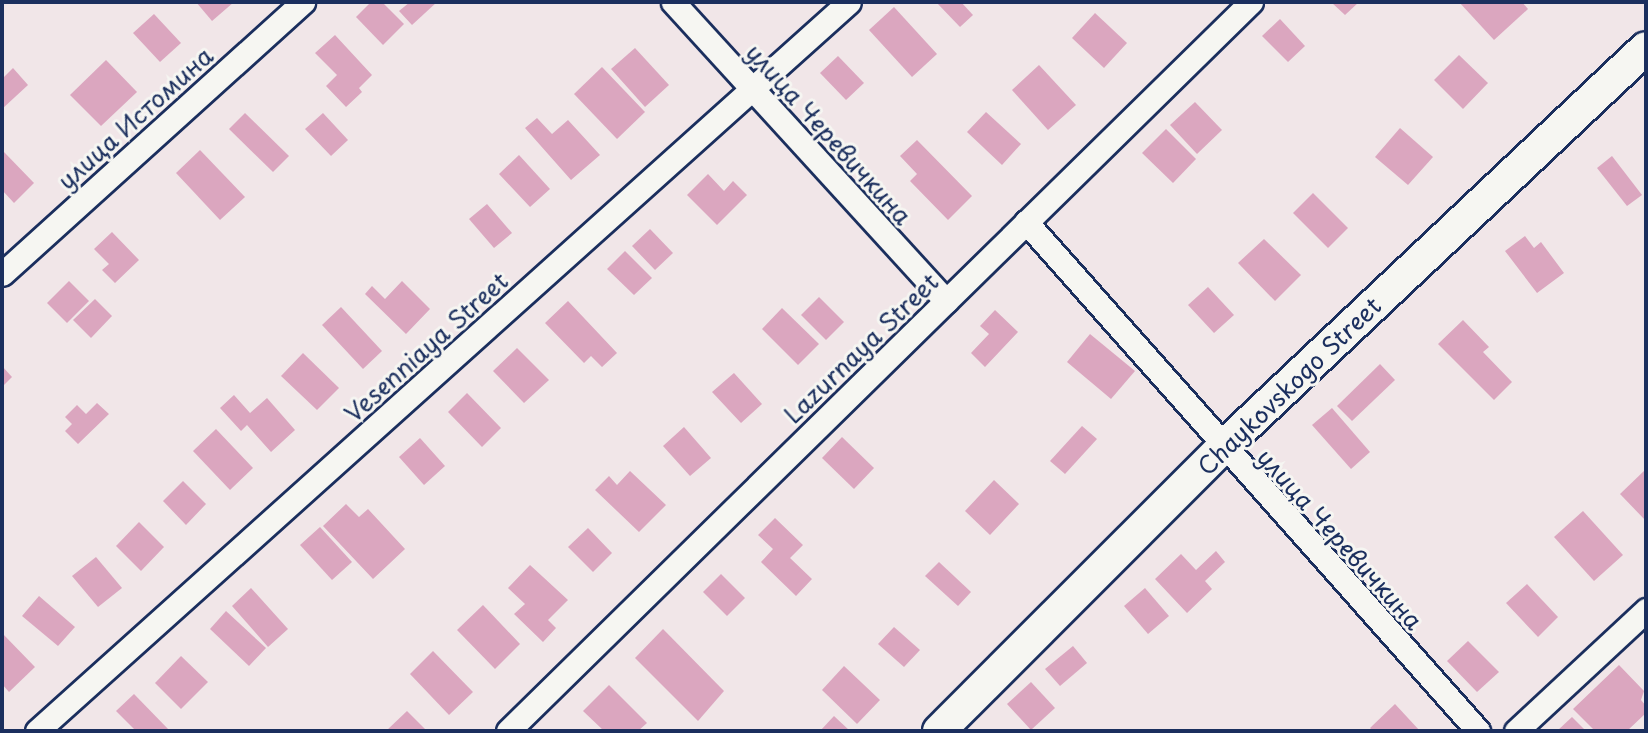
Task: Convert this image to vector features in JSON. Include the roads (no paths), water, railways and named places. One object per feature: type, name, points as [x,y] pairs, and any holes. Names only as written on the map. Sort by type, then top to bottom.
[{"type":"main road","name":"Chaykovskogo Street","points":[[939,731],[1223,447],[1646,48]]},
{"type":"street","name":"улица Истомина","points":[[2,274],[303,2]]},
{"type":"street","name":"улица Черевичкина","points":[[673,2],[946,301]]},
{"type":"street","name":"Vesenniaya Street","points":[[37,731],[849,2]]},
{"type":"street","name":"Lazurnaya Street","points":[[508,731],[1251,2]]},
{"type":"street","name":"улица Черевичкина","points":[[1026,222],[1478,731]]},
{"type":"street","points":[[1516,731],[1646,610]]}]
